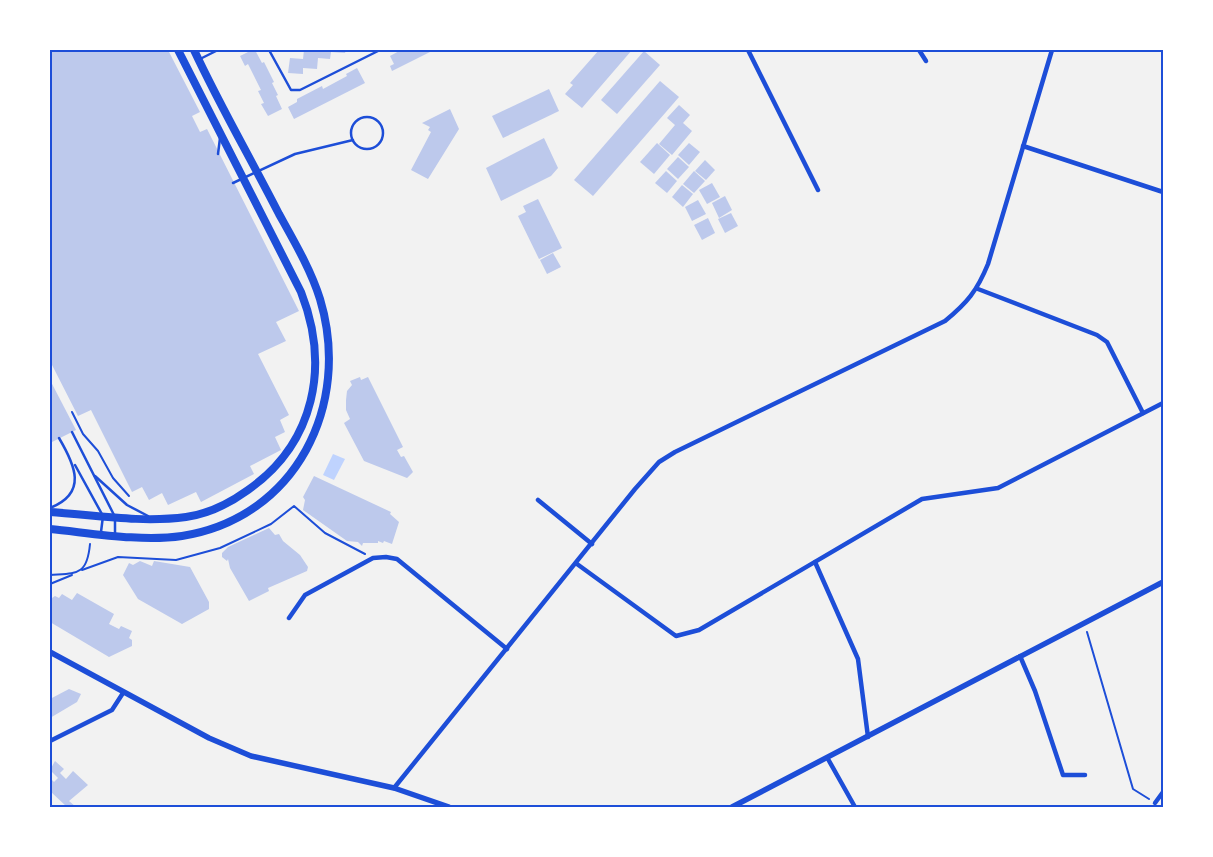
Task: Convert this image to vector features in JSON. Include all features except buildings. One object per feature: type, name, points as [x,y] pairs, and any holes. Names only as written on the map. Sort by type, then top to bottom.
[{"type":"main road","points":[[50,510],[102,516],[157,519],[188,517],[212,510],[236,499],[264,479],[287,454],[300,431],[312,401],[316,368],[315,336],[309,312],[244,178],[178,50]]},
{"type":"main road","points":[[50,529],[156,538],[206,531],[235,519],[259,504],[284,480],[298,462],[321,416],[327,395],[330,356],[328,329],[315,288],[258,172],[194,50]]},
{"type":"street","points":[[748,50],[818,190]]},
{"type":"street","points":[[919,50],[926,61]]},
{"type":"street","points":[[394,788],[577,564],[635,489],[667,457],[945,321],[963,306],[978,289],[988,264],[1052,50]]},
{"type":"street","points":[[1023,146],[1163,192]]},
{"type":"street","points":[[978,289],[1097,335],[1107,342],[1143,413]]},
{"type":"street","points":[[577,564],[676,636],[699,630],[922,499],[998,488],[1163,403]]},
{"type":"street","points":[[538,500],[592,544]]},
{"type":"street","points":[[289,618],[305,595],[373,558],[386,557],[398,559],[507,649]]},
{"type":"street","points":[[815,562],[858,659],[868,737]]},
{"type":"street","points":[[732,807],[828,759],[1084,622],[1163,582]]},
{"type":"street","points":[[50,652],[209,738],[251,756],[394,788],[449,807]]},
{"type":"street","points":[[1020,656],[1035,690],[1063,775],[1085,775]]},
{"type":"street","points":[[50,740],[112,710],[124,693]]},
{"type":"street","points":[[828,759],[855,807]]},
{"type":"street","points":[[1155,803],[1163,792]]},
{"type":"lane","points":[[199,60],[218,50]]},
{"type":"lane","points":[[269,50],[291,90],[300,90],[380,50]]},
{"type":"lane","points":[[362,118],[373,119],[381,126],[382,136],[373,148],[364,149],[352,140],[351,135],[354,125],[362,118]]},
{"type":"lane","points":[[218,154],[221,133]]},
{"type":"lane","points":[[233,183],[295,154],[352,140]]},
{"type":"lane","points":[[72,432],[116,517],[115,535]]},
{"type":"lane","points":[[60,438],[102,516],[101,534]]},
{"type":"lane","points":[[50,510],[67,499],[72,491],[76,480],[74,462]]},
{"type":"lane","points":[[93,473],[128,505],[157,519]]},
{"type":"path","points":[[72,412],[83,434],[98,451],[113,478],[128,496]]},
{"type":"path","points":[[50,584],[118,557],[176,560],[220,548],[271,524],[294,506],[325,532],[373,558]]},
{"type":"path","points":[[82,570],[89,556],[91,541]]},
{"type":"path","points":[[50,575],[75,574]]},
{"type":"path","points":[[1084,622],[1133,789],[1155,803]]},
{"type":"water","points":[[333,454],[345,459],[334,480],[323,475]]}]
